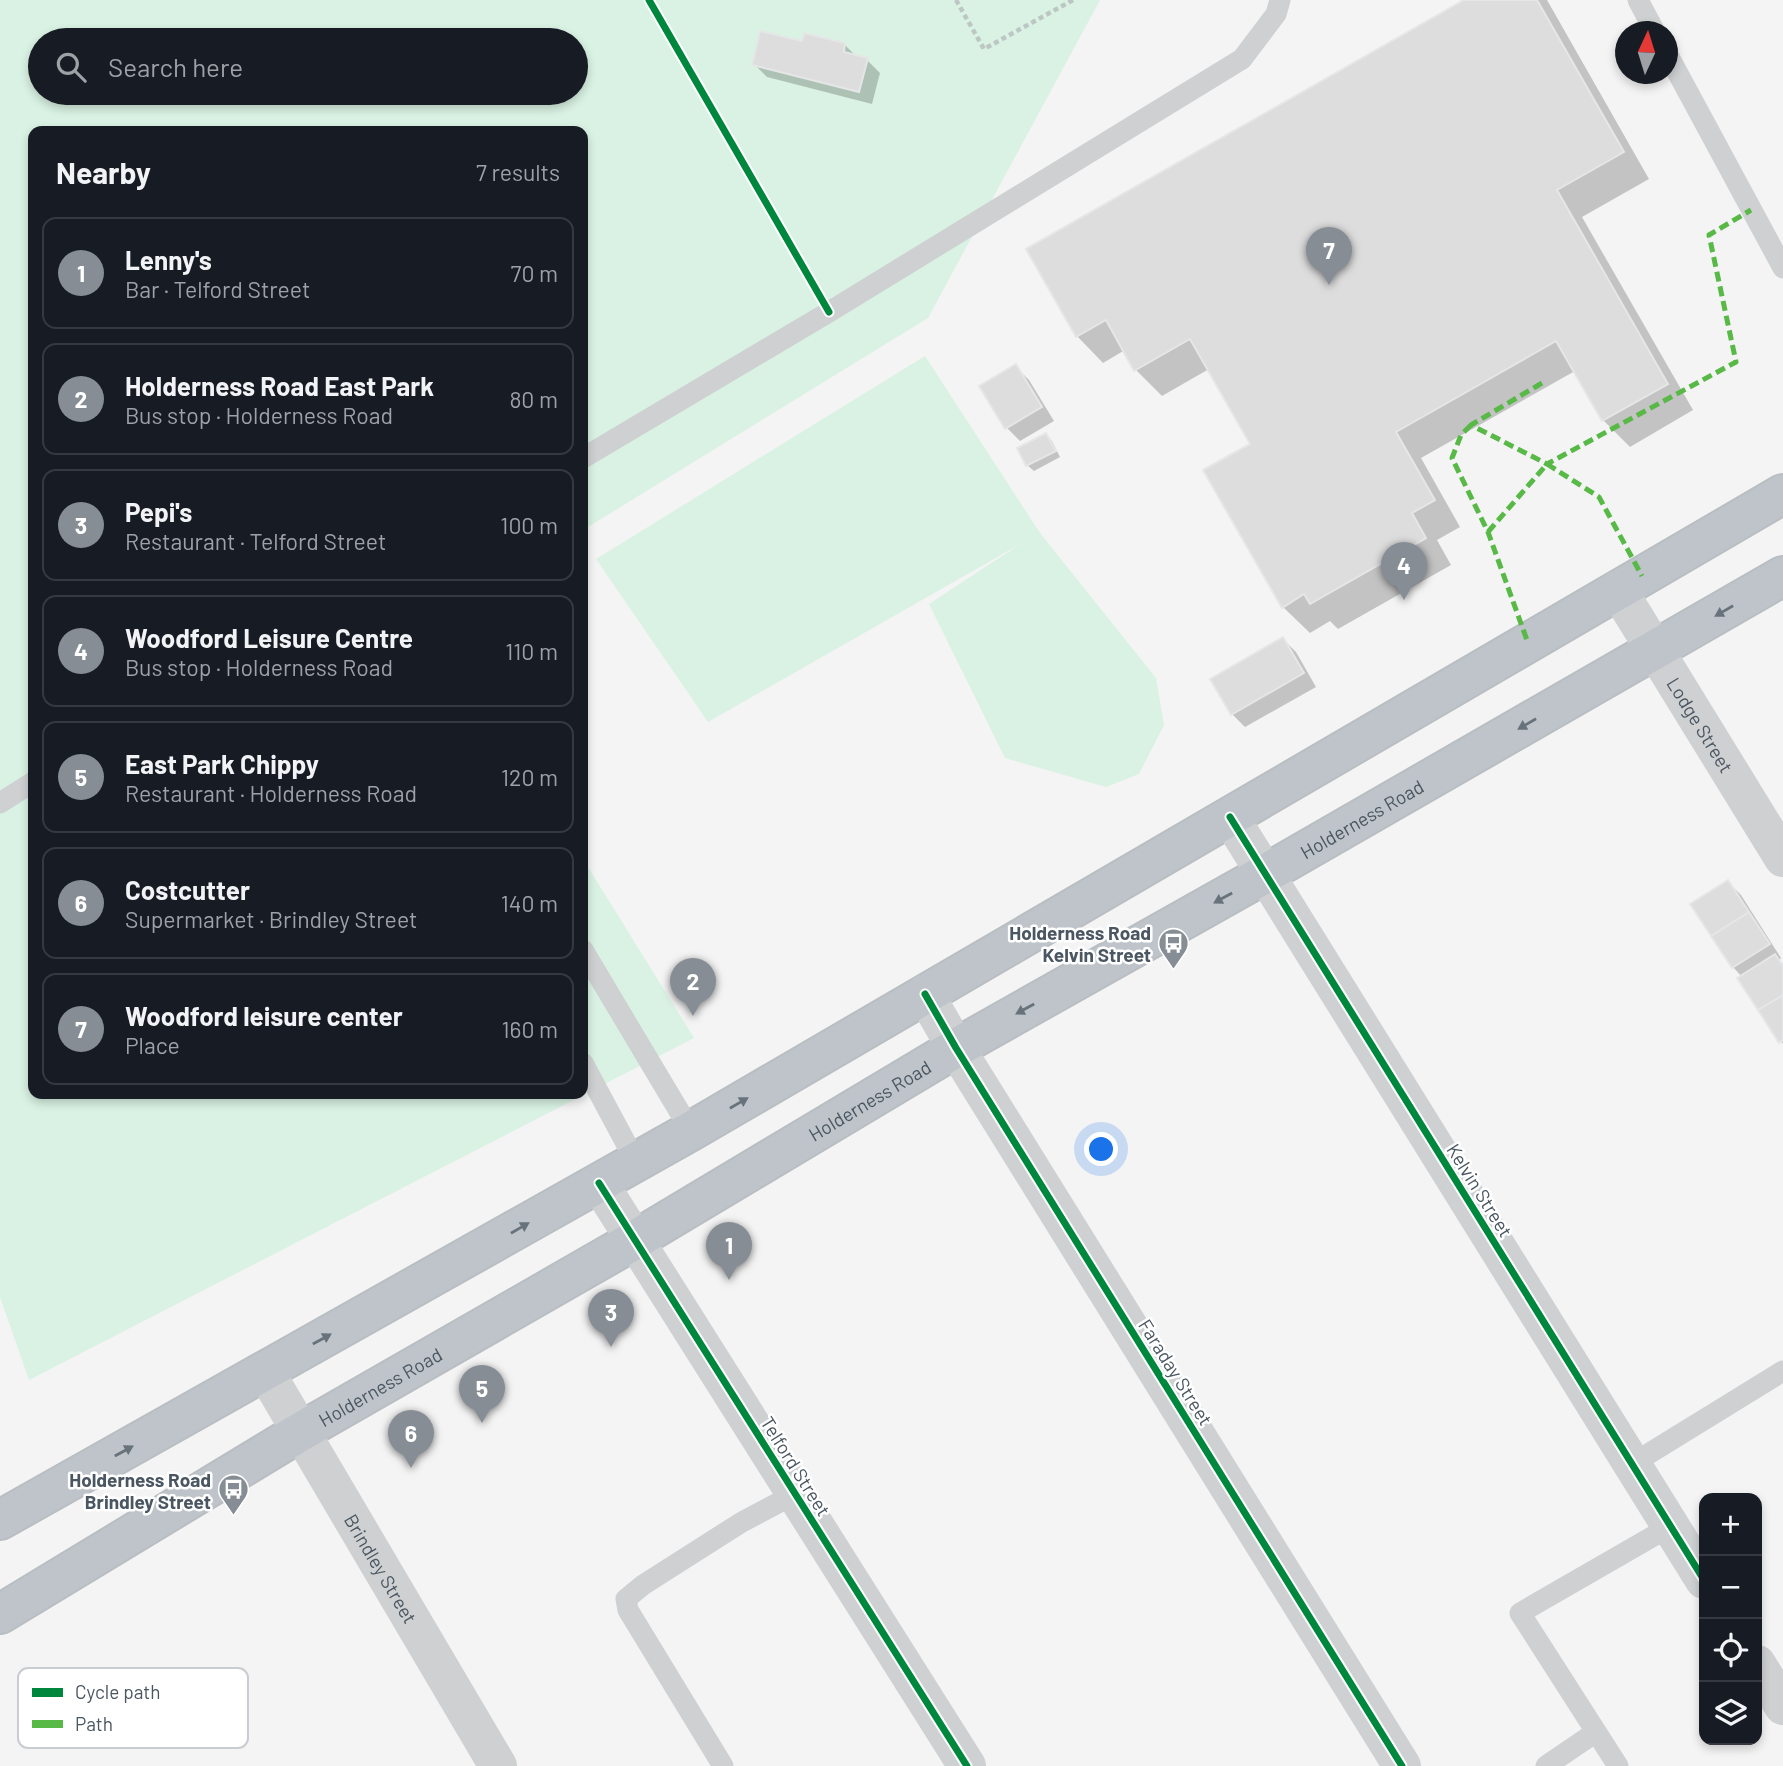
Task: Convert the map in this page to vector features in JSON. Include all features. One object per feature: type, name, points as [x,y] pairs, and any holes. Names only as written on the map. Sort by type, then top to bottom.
[{"type":"highway","points":[[0,1520],[691,1131],[1783,494]]},
{"type":"highway","name":"Holderness Road","points":[[0,1614],[302,1431],[635,1240],[956,1048],[1783,576]]},
{"type":"street","name":"Lodge Street","points":[[1619,590],[1783,858]]},
{"type":"street","name":"Kelvin Street","points":[[1230,817],[1699,1572]]},
{"type":"street","name":"Faraday Street","points":[[925,994],[1402,1766]]},
{"type":"street","name":"Telford Street","points":[[599,1183],[967,1766]]},
{"type":"street","name":"Brindley Street","points":[[265,1371],[498,1766]]},
{"type":"street","points":[[1762,1672],[1783,1706]]},
{"type":"lane","points":[[588,455],[828,313],[1242,59],[1276,14],[1280,0]]},
{"type":"lane","points":[[1638,0],[1649,21]]},
{"type":"lane","points":[[1678,74],[1783,268]]},
{"type":"lane","points":[[0,803],[28,785]]},
{"type":"lane","points":[[588,958],[691,1131]]},
{"type":"lane","points":[[588,1072],[636,1162]]},
{"type":"lane","points":[[1632,1464],[1783,1371]]},
{"type":"lane","points":[[723,1766],[628,1610],[626,1599],[643,1585],[742,1522],[795,1494]]},
{"type":"lane","points":[[1618,1766],[1520,1613],[1671,1526]]},
{"type":"lane","points":[[1546,1766],[1596,1732]]},
{"type":"path","points":[[956,0],[984,49],[1073,0]]},
{"type":"green space","points":[[0,0],[1100,0],[928,318],[588,527],[588,126],[28,126],[28,1099],[575,1099],[29,1380],[0,1297]]},
{"type":"green space","points":[[925,356],[1040,533],[1156,678],[1164,725],[1139,774],[1106,787],[1005,758],[929,604],[1022,543],[708,722],[596,559]]},
{"type":"green space","points":[[588,867],[694,1038],[588,1093]]},
{"type":"building","points":[[1464,0],[1537,0],[1624,152],[1557,190],[1668,384],[1602,421],[1556,341],[1396,432],[1435,500],[1412,513],[1426,538],[1310,604],[1304,594],[1282,608],[1203,470],[1250,444],[1190,339],[1134,371],[1106,320],[1076,337],[1026,249]]},
{"type":"building","points":[[760,31],[802,41],[804,33],[845,43],[844,52],[868,58],[859,92],[752,65]]},
{"type":"building","points":[[1016,364],[1042,407],[1005,429],[979,386]]},
{"type":"building","points":[[1046,433],[1056,451],[1026,466],[1017,448]]},
{"type":"building","points":[[1283,637],[1304,673],[1231,715],[1210,679]]},
{"type":"building","points":[[1728,880],[1749,912],[1711,936],[1690,904]]},
{"type":"building","points":[[1749,912],[1770,944],[1732,968],[1711,936]]},
{"type":"building","points":[[1775,954],[1783,966],[1783,995],[1758,1010],[1737,978]]},
{"type":"building","points":[[1783,995],[1783,1040],[1779,1043],[1758,1010]]},
{"type":"marked path","points":[[1542,383],[1471,425],[1547,464],[1736,362],[1709,235],[1751,210]]},
{"type":"marked path","points":[[1471,425],[1461,435],[1452,458],[1488,532],[1528,643]]},
{"type":"marked path","points":[[1488,532],[1547,464],[1599,497],[1642,576]]},
{"type":"cycle path","points":[[649,0],[829,312]]},
{"type":"cycle path","points":[[1230,817],[1699,1572]]},
{"type":"cycle path","points":[[925,994],[1402,1766]]},
{"type":"cycle path","points":[[599,1183],[967,1766]]},
{"type":"place","name":"Woodford leisure center","points":[[1329,285]]},
{"type":"place","name":"Woodford Leisure Centre","points":[[1404,600]]},
{"type":"place","name":"Holderness Road Kelvin Street","points":[[1174,970]]},
{"type":"place","name":"Holderness Road East Park","points":[[693,1016]]},
{"type":"place","name":"Lenny's","points":[[729,1280]]},
{"type":"place","name":"Pepi's","points":[[611,1347]]},
{"type":"place","name":"East Park Chippy","points":[[482,1423]]},
{"type":"place","name":"Costcutter","points":[[411,1468]]},
{"type":"place","name":"Holderness Road Brindley Street","points":[[234,1517]]}]
